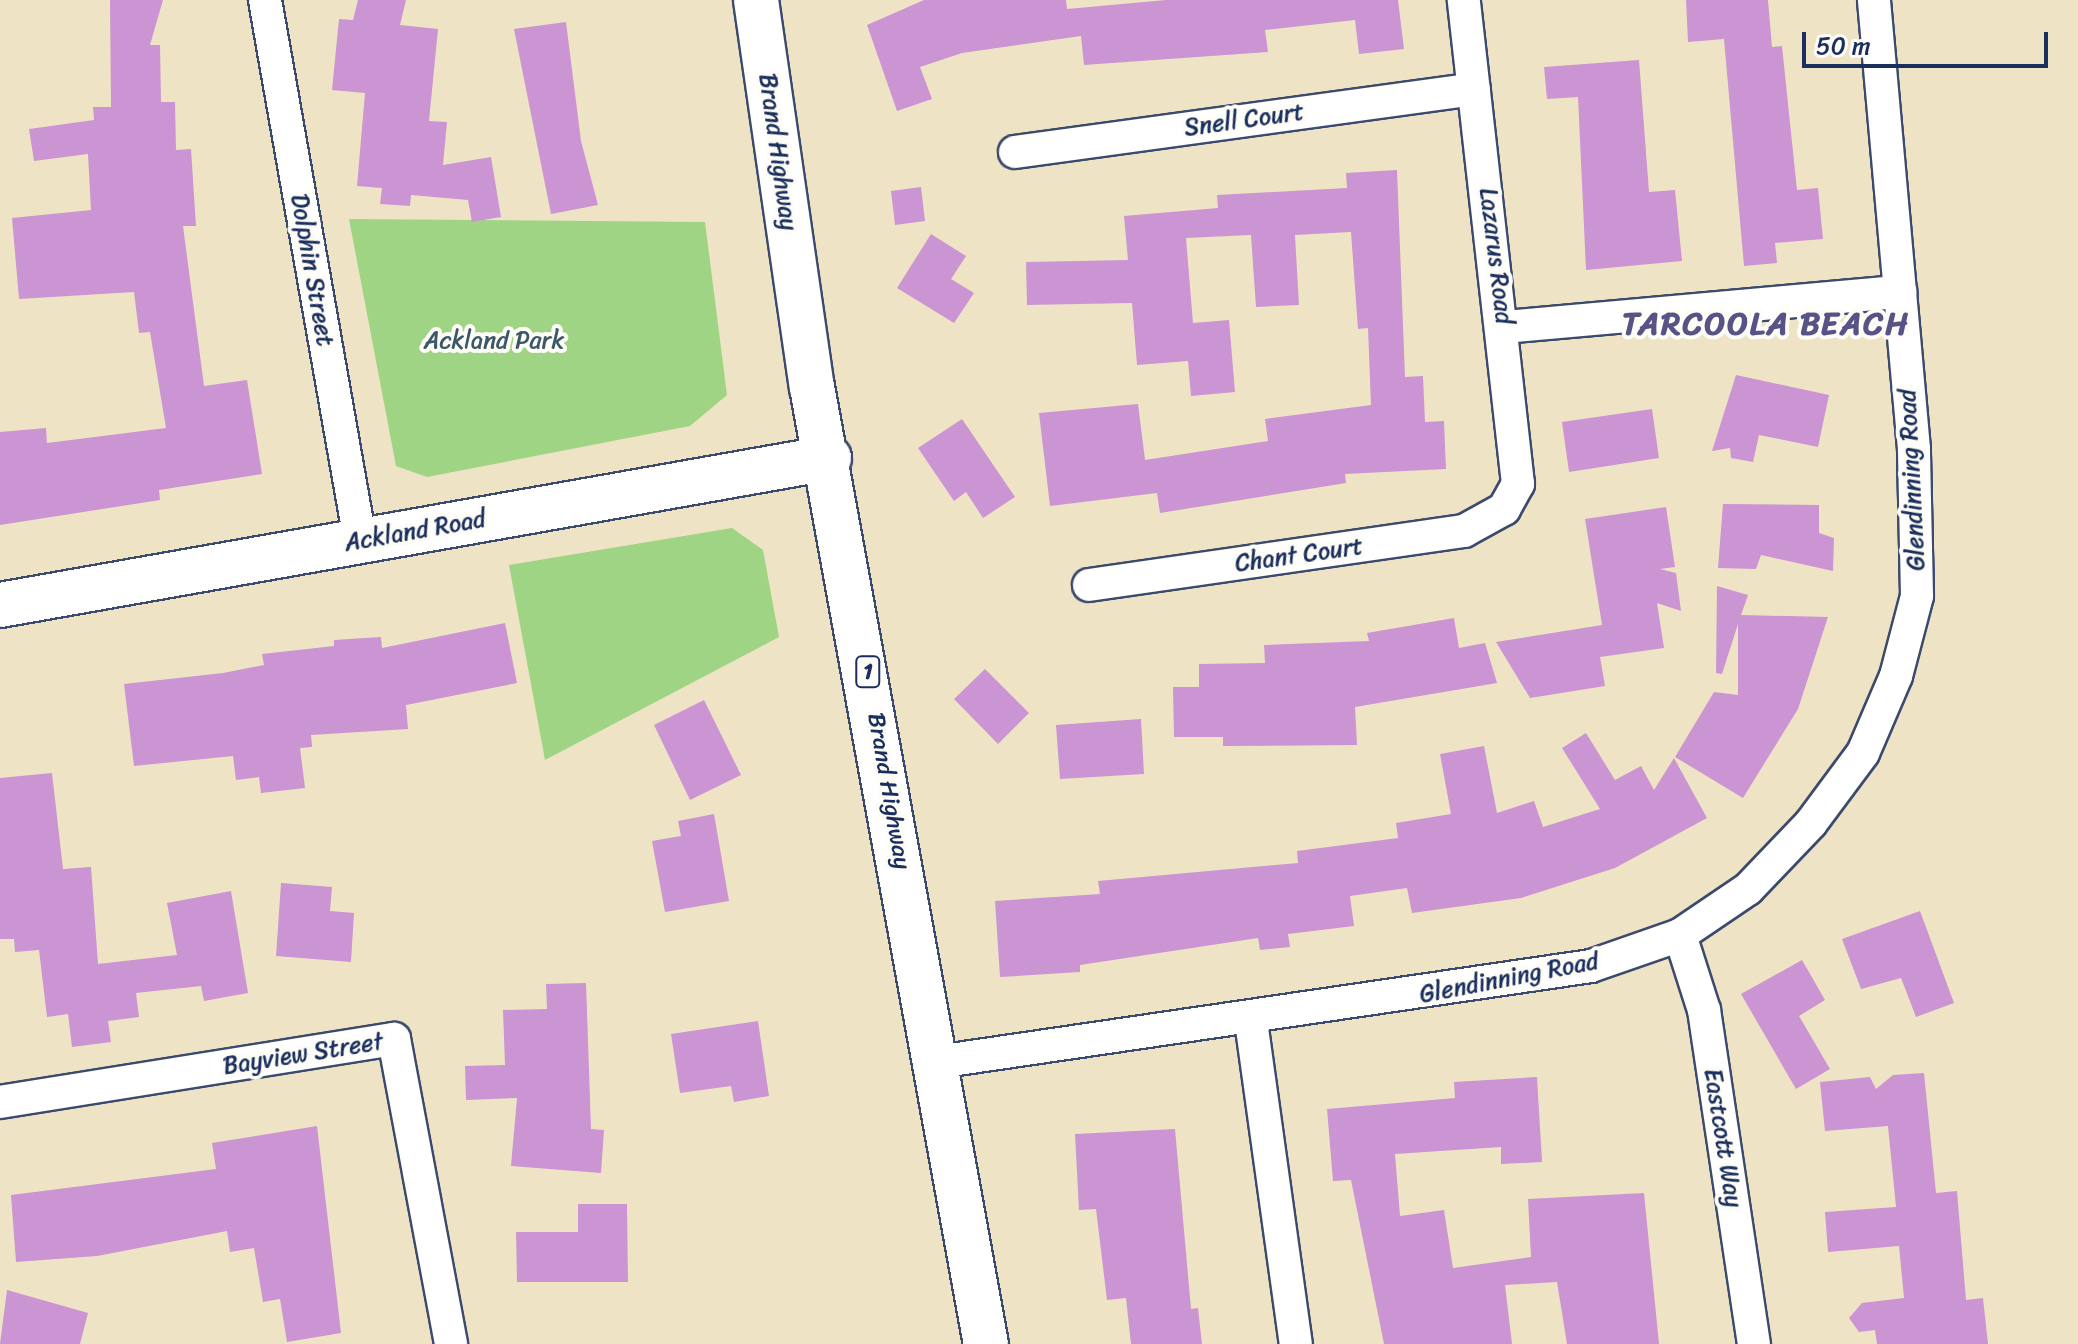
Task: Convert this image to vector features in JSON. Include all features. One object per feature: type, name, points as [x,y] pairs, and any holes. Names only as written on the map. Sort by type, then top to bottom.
[{"type":"main road","name":"Brand Highway","points":[[756,0],[829,458],[986,1344]]},
{"type":"main road","name":"Ackland Road","points":[[0,605],[829,458]]},
{"type":"street","name":"Dolphin Street","points":[[265,0],[360,540]]},
{"type":"street","name":"Lazarus Road","points":[[1464,0],[1505,327],[1518,484],[1504,509]]},
{"type":"street","name":"Glendinning Road","points":[[937,1062],[1251,1021],[1521,981],[1680,935],[1748,889],[1811,823],[1863,753],[1896,676],[1917,596],[1900,292],[1874,0]]},
{"type":"street","name":"Snell Court","points":[[1015,152],[1474,89]]},
{"type":"street","points":[[1505,327],[1900,292]]},
{"type":"street","name":"Chant Court","points":[[1089,585],[1464,531],[1504,509]]},
{"type":"street","name":"Eastcott Way","points":[[1680,935],[1704,1010],[1754,1344]]},
{"type":"street","points":[[1251,1021],[1296,1344]]},
{"type":"street","name":"Bayview Street","points":[[0,1102],[394,1039],[451,1344]]},
{"type":"green space","name":"Ackland Park","points":[[349,219],[705,222],[727,395],[690,426],[427,477],[396,466]]},
{"type":"green space","points":[[732,528],[763,550],[779,637],[545,760],[509,565]]},
{"type":"building","points":[[110,0],[163,0],[150,45],[160,45],[161,102],[175,102],[176,150],[191,149],[196,226],[183,226],[204,386],[247,380],[262,474],[159,490],[160,500],[0,525],[0,432],[46,428],[47,443],[166,428],[150,332],[139,333],[134,292],[19,299],[12,218],[91,210],[88,154],[34,161],[29,129],[94,120],[93,107],[111,107]]},
{"type":"building","points":[[358,0],[406,0],[400,25],[438,29],[429,121],[447,122],[443,165],[491,157],[501,217],[472,222],[468,200],[411,195],[410,206],[380,204],[382,188],[357,186],[365,93],[332,90],[339,19],[353,20]]},
{"type":"building","points":[[924,0],[1066,0],[1067,9],[1166,0],[1398,0],[1404,49],[1359,54],[1355,20],[1265,30],[1268,52],[1084,65],[1081,36],[962,53],[920,67],[932,99],[897,111],[867,25]]},
{"type":"building","points":[[1686,0],[1768,0],[1772,47],[1782,46],[1797,190],[1818,188],[1823,239],[1775,243],[1777,263],[1744,266],[1724,39],[1688,42]]},
{"type":"building","points":[[566,22],[581,141],[598,205],[551,214],[514,29]]},
{"type":"building","points":[[1639,60],[1649,192],[1675,190],[1682,261],[1586,270],[1578,97],[1547,99],[1544,67]]},
{"type":"building","points":[[1397,170],[1405,377],[1423,376],[1425,422],[1444,421],[1446,469],[1345,474],[1346,483],[1160,513],[1157,493],[1050,506],[1039,413],[1138,404],[1145,460],[1268,441],[1265,419],[1371,405],[1368,328],[1358,329],[1351,232],[1295,235],[1299,305],[1256,307],[1251,235],[1186,238],[1193,323],[1229,320],[1235,392],[1191,396],[1188,361],[1137,365],[1132,303],[1027,305],[1026,262],[1128,260],[1124,216],[1218,208],[1217,195],[1347,188],[1346,173]]},
{"type":"building","points":[[921,187],[925,221],[895,225],[891,191]]},
{"type":"building","points":[[931,234],[966,256],[951,279],[974,293],[954,323],[897,288]]},
{"type":"building","points":[[1736,375],[1829,395],[1818,447],[1759,435],[1753,462],[1731,458],[1730,448],[1712,451]]},
{"type":"building","points":[[1652,409],[1659,458],[1569,472],[1562,422]]},
{"type":"building","points":[[962,419],[1015,497],[983,518],[966,492],[954,501],[918,448]]},
{"type":"building","points":[[1723,504],[1819,505],[1819,533],[1834,538],[1833,571],[1761,555],[1756,569],[1718,568]]},
{"type":"building","points":[[1666,507],[1675,567],[1660,569],[1676,573],[1681,611],[1657,603],[1664,648],[1600,657],[1605,686],[1530,698],[1496,642],[1602,625],[1585,519]]},
{"type":"building","points":[[1717,586],[1748,595],[1741,615],[1828,617],[1798,709],[1743,798],[1675,757],[1714,692],[1738,695],[1738,624],[1722,674],[1716,673]]},
{"type":"building","points":[[1454,618],[1459,648],[1485,643],[1497,683],[1355,707],[1357,745],[1223,746],[1223,737],[1174,737],[1173,687],[1199,687],[1199,664],[1265,663],[1264,645],[1369,641],[1367,633]]},
{"type":"building","points":[[505,623],[517,683],[406,705],[408,729],[311,735],[312,747],[300,748],[305,788],[261,793],[259,777],[236,780],[233,756],[134,766],[124,684],[223,673],[264,665],[262,654],[334,646],[334,640],[381,637],[382,648]]},
{"type":"building","points":[[985,669],[1029,713],[998,744],[954,699]]},
{"type":"building","points":[[704,700],[741,775],[690,800],[654,725]]},
{"type":"building","points":[[1141,719],[1144,774],[1060,779],[1056,725]]},
{"type":"building","points":[[1586,733],[1615,780],[1641,766],[1654,790],[1674,758],[1707,818],[1615,868],[1521,898],[1412,913],[1407,888],[1350,896],[1354,926],[1288,934],[1290,947],[1260,950],[1258,938],[1080,965],[1080,972],[1000,977],[995,901],[1100,894],[1098,881],[1298,863],[1297,851],[1398,838],[1396,823],[1451,814],[1440,754],[1484,746],[1497,813],[1534,801],[1543,827],[1600,809],[1562,748]]},
{"type":"building","points":[[52,773],[63,869],[91,867],[98,964],[177,955],[167,903],[231,891],[248,993],[204,1001],[201,986],[136,993],[139,1017],[108,1021],[111,1042],[72,1047],[68,1014],[47,1017],[39,950],[15,952],[14,939],[0,939],[0,778]]},
{"type":"building","points":[[714,814],[729,901],[665,912],[652,841],[681,836],[678,821]]},
{"type":"building","points":[[281,883],[332,887],[330,911],[354,913],[351,962],[276,956]]},
{"type":"building","points":[[1920,911],[1954,1003],[1916,1017],[1901,978],[1861,989],[1842,939]]},
{"type":"building","points":[[1802,960],[1825,1000],[1799,1016],[1830,1069],[1796,1089],[1741,994]]},
{"type":"building","points":[[586,983],[591,1129],[604,1130],[601,1173],[511,1166],[517,1098],[466,1100],[465,1066],[505,1065],[503,1010],[547,1009],[546,984]]},
{"type":"building","points":[[758,1021],[769,1096],[734,1102],[731,1086],[680,1093],[671,1034]]},
{"type":"building","points":[[1924,1073],[1936,1193],[1957,1191],[1966,1300],[1983,1298],[1988,1344],[1877,1344],[1875,1330],[1859,1332],[1849,1318],[1862,1303],[1904,1298],[1899,1246],[1828,1252],[1825,1212],[1896,1207],[1888,1126],[1825,1131],[1820,1082],[1870,1077],[1876,1089],[1893,1075]]},
{"type":"building","points":[[1537,1077],[1542,1162],[1501,1164],[1501,1147],[1395,1154],[1400,1216],[1444,1210],[1453,1268],[1531,1257],[1528,1199],[1644,1193],[1659,1344],[1567,1344],[1557,1282],[1505,1285],[1512,1344],[1384,1344],[1351,1180],[1333,1181],[1327,1109],[1455,1098],[1454,1082]]},
{"type":"building","points":[[317,1126],[341,1333],[287,1342],[280,1299],[263,1302],[254,1248],[230,1252],[227,1231],[97,1256],[16,1262],[11,1195],[216,1169],[212,1143]]},
{"type":"building","points":[[1175,1129],[1191,1309],[1198,1308],[1202,1344],[1131,1344],[1126,1298],[1107,1300],[1096,1209],[1079,1210],[1075,1134]]},
{"type":"building","points":[[578,1204],[627,1204],[628,1282],[517,1282],[516,1232],[578,1232]]},
{"type":"building","points":[[7,1290],[88,1313],[80,1344],[0,1344]]},
{"type":"district","name":"TARCOOLA BEACH","points":[[1766,324]]}]
